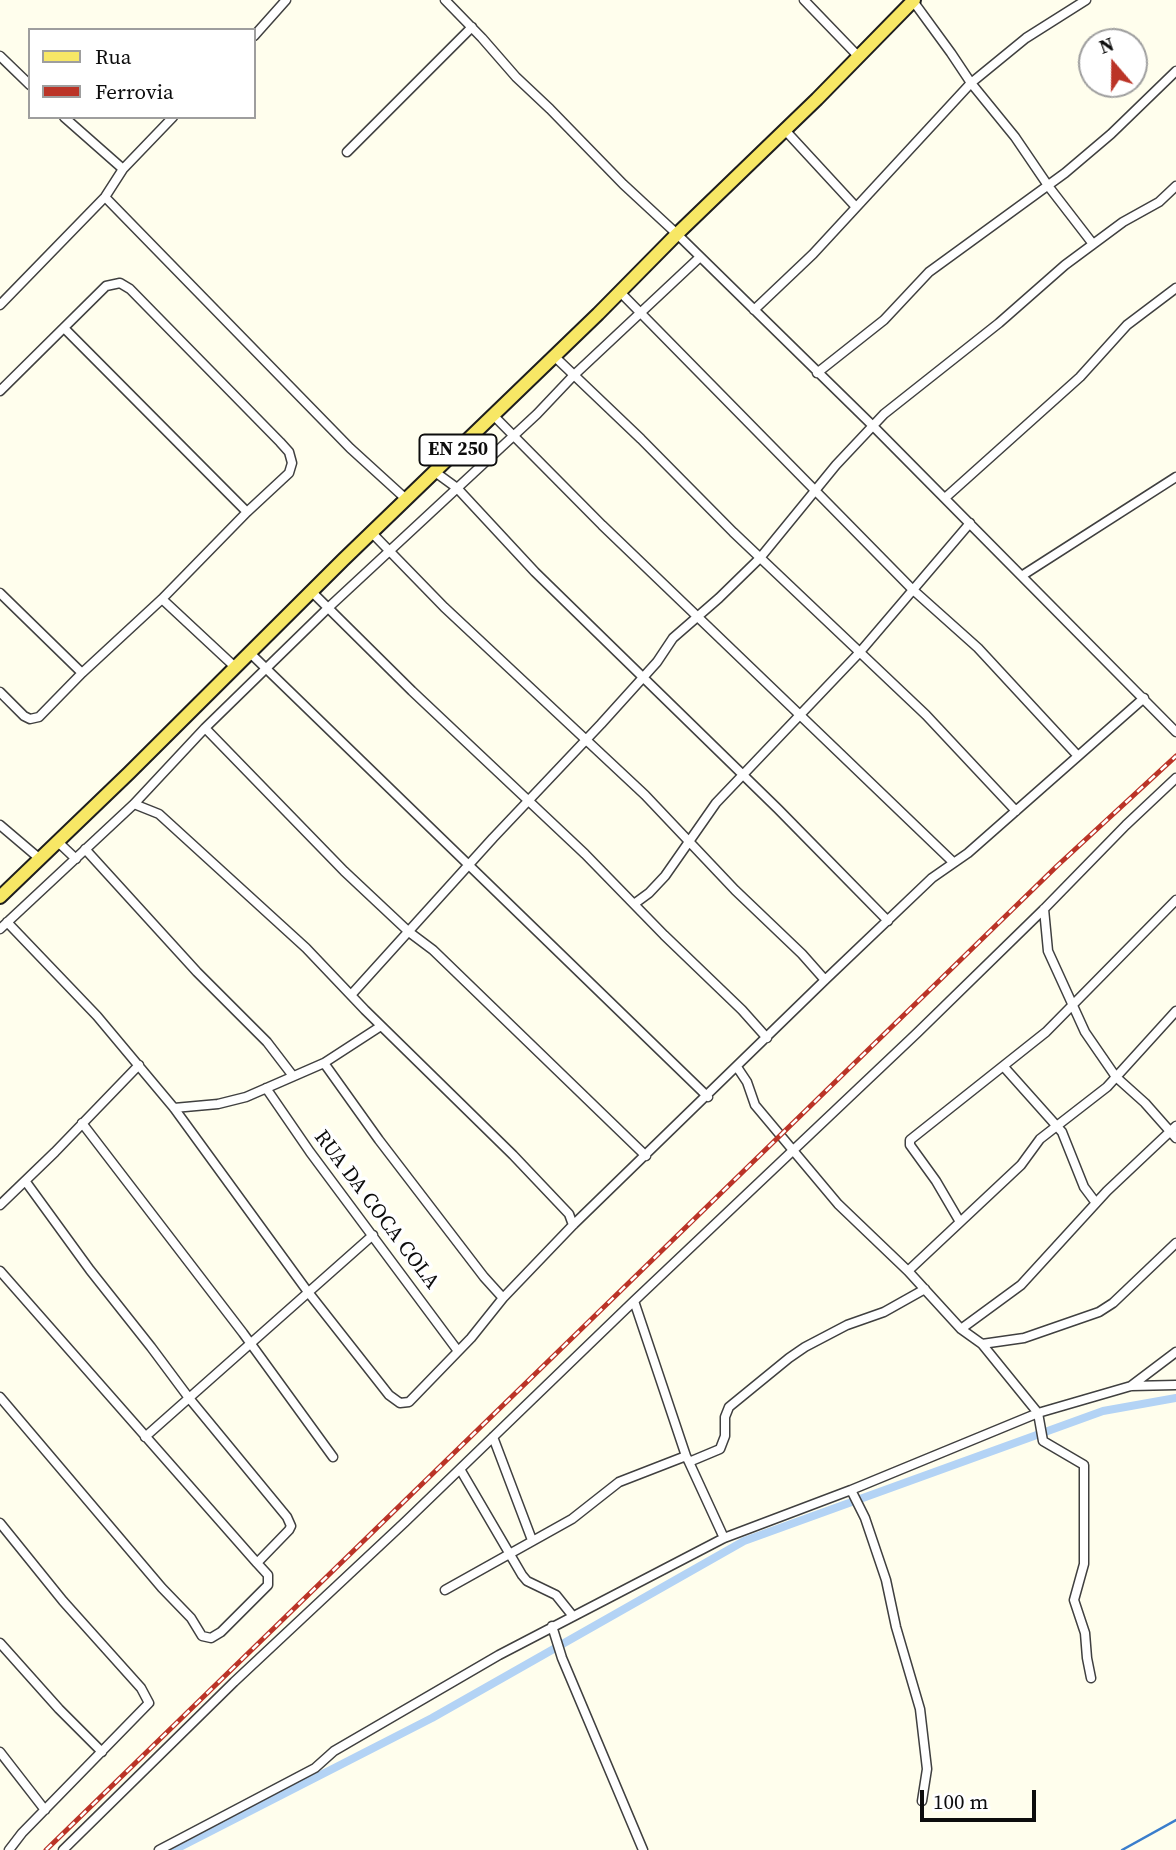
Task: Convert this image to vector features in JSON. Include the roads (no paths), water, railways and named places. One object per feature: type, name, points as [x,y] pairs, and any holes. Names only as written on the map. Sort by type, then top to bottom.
[{"type":"main road","name":"EN 250","points":[[0,897],[129,773],[310,591],[494,416],[913,1]]},
{"type":"street","points":[[256,34],[286,0]]},
{"type":"street","points":[[445,0],[516,77],[873,426],[1176,732]]},
{"type":"street","points":[[804,0],[858,56]]},
{"type":"street","points":[[754,310],[813,254],[971,83],[1026,38],[1086,0]]},
{"type":"street","points":[[913,1],[971,83],[1015,137],[1093,244]]},
{"type":"street","points":[[346,152],[472,27]]},
{"type":"street","points":[[0,57],[28,83]]},
{"type":"street","points":[[817,373],[884,320],[929,272],[1049,187],[1111,134],[1176,71]]},
{"type":"street","points":[[66,119],[122,169]]},
{"type":"street","points":[[0,305],[105,197],[122,169],[171,119]]},
{"type":"street","points":[[785,129],[856,206]]},
{"type":"street","points":[[351,995],[657,662],[673,638],[760,558],[873,426],[1065,265],[1123,222],[1159,202],[1176,186]]},
{"type":"street","points":[[105,197],[349,448],[406,499]]},
{"type":"street","points":[[0,929],[134,804],[205,728],[328,608],[537,414],[573,376],[700,257]]},
{"type":"street","points":[[0,391],[106,286],[117,282],[130,289],[289,452],[292,463],[289,473],[44,713],[34,719],[24,716],[0,692]]},
{"type":"street","points":[[945,498],[1080,377],[1127,325],[1176,288]]},
{"type":"street","points":[[620,292],[912,589],[978,648],[1078,756]]},
{"type":"street","points":[[64,328],[247,512]]},
{"type":"street","points":[[554,356],[760,558],[926,715],[1016,811]]},
{"type":"street","points":[[494,416],[602,525],[953,862]]},
{"type":"street","points":[[435,471],[457,488],[535,572],[888,921]]},
{"type":"street","points":[[1023,575],[1176,477]]},
{"type":"street","points":[[634,904],[665,876],[716,803],[860,652],[970,523]]},
{"type":"street","points":[[371,532],[444,607],[645,795],[825,980]]},
{"type":"street","points":[[310,591],[585,854],[743,1010],[767,1038]]},
{"type":"street","points":[[0,593],[82,673]]},
{"type":"street","points":[[162,598],[234,667]]},
{"type":"street","points":[[250,652],[265,670],[708,1097]]},
{"type":"street","points":[[7,922],[97,1016],[174,1108],[308,1292],[389,1395],[400,1403],[409,1402],[573,1225],[708,1097],[825,980],[932,878],[968,853],[1144,698]]},
{"type":"street","points":[[205,728],[286,814],[409,932],[433,950],[646,1156]]},
{"type":"street","points":[[63,1850],[224,1692],[1044,909],[1107,843],[1176,778]]},
{"type":"street","points":[[134,804],[159,814],[306,948],[381,1026],[513,1155],[569,1214],[573,1225]]},
{"type":"street","points":[[0,825],[40,859]]},
{"type":"street","points":[[57,841],[76,859]]},
{"type":"street","points":[[85,849],[197,972],[267,1042],[293,1076]]},
{"type":"street","points":[[960,1222],[909,1142],[1046,1032],[1176,900]]},
{"type":"street","points":[[961,1329],[1021,1285],[1096,1203],[1174,1132],[1116,1077],[1094,1048],[1048,951],[1044,909]]},
{"type":"street","points":[[908,1270],[1021,1165],[1040,1139],[1116,1077],[1176,1010]]},
{"type":"street","points":[[174,1108],[231,1101],[266,1088],[324,1063],[381,1026]]},
{"type":"street","points":[[324,1063],[379,1140],[503,1298]]},
{"type":"street","points":[[0,1205],[26,1182],[139,1065]]},
{"type":"street","points":[[1004,1066],[1062,1132],[1084,1187],[1096,1203]]},
{"type":"street","points":[[737,1067],[747,1082],[755,1105],[838,1204],[908,1270],[961,1329],[982,1344],[1038,1413],[1043,1441],[1080,1461],[1085,1468],[1082,1527],[1084,1564],[1074,1600],[1085,1633],[1091,1678]]},
{"type":"street","name":"RUA DA COCA COLA","points":[[266,1088],[310,1152],[458,1351]]},
{"type":"street","points":[[82,1124],[251,1344],[333,1457]]},
{"type":"street","points":[[26,1182],[90,1270],[290,1524],[289,1530],[257,1563]]},
{"type":"street","points":[[145,1437],[373,1235]]},
{"type":"street","points":[[982,1344],[1024,1338],[1099,1312],[1113,1303],[1176,1243]]},
{"type":"street","points":[[0,1271],[268,1575],[268,1585],[220,1632],[211,1638],[202,1636],[188,1615],[0,1397]]},
{"type":"street","points":[[445,1590],[572,1519],[619,1482],[720,1449],[725,1436],[725,1417],[729,1407],[789,1358],[846,1325],[884,1312],[925,1289]]},
{"type":"street","points":[[634,1301],[687,1459],[724,1538]]},
{"type":"street","points":[[1131,1386],[1176,1352]]},
{"type":"street","points":[[159,1850],[315,1768],[334,1751],[499,1655],[724,1538],[851,1490],[1038,1413],[1131,1386],[1176,1385]]},
{"type":"street","points":[[493,1437],[532,1541]]},
{"type":"street","points":[[460,1469],[527,1581],[552,1592],[572,1615]]},
{"type":"street","points":[[851,1490],[865,1518],[886,1580],[896,1627],[920,1710],[927,1769],[922,1801]]},
{"type":"street","points":[[0,1523],[148,1698],[147,1707],[9,1850]]},
{"type":"street","points":[[552,1626],[562,1658],[643,1850]]},
{"type":"street","points":[[0,1643],[102,1752]]},
{"type":"street","points":[[0,1752],[45,1810]]},
{"type":"waterway","points":[[174,1850],[432,1718],[744,1541],[1103,1411],[1176,1398]]},
{"type":"waterway","points":[[1122,1850],[1176,1820]]},
{"type":"railway","points":[[46,1850],[1057,866],[1176,756]]}]
